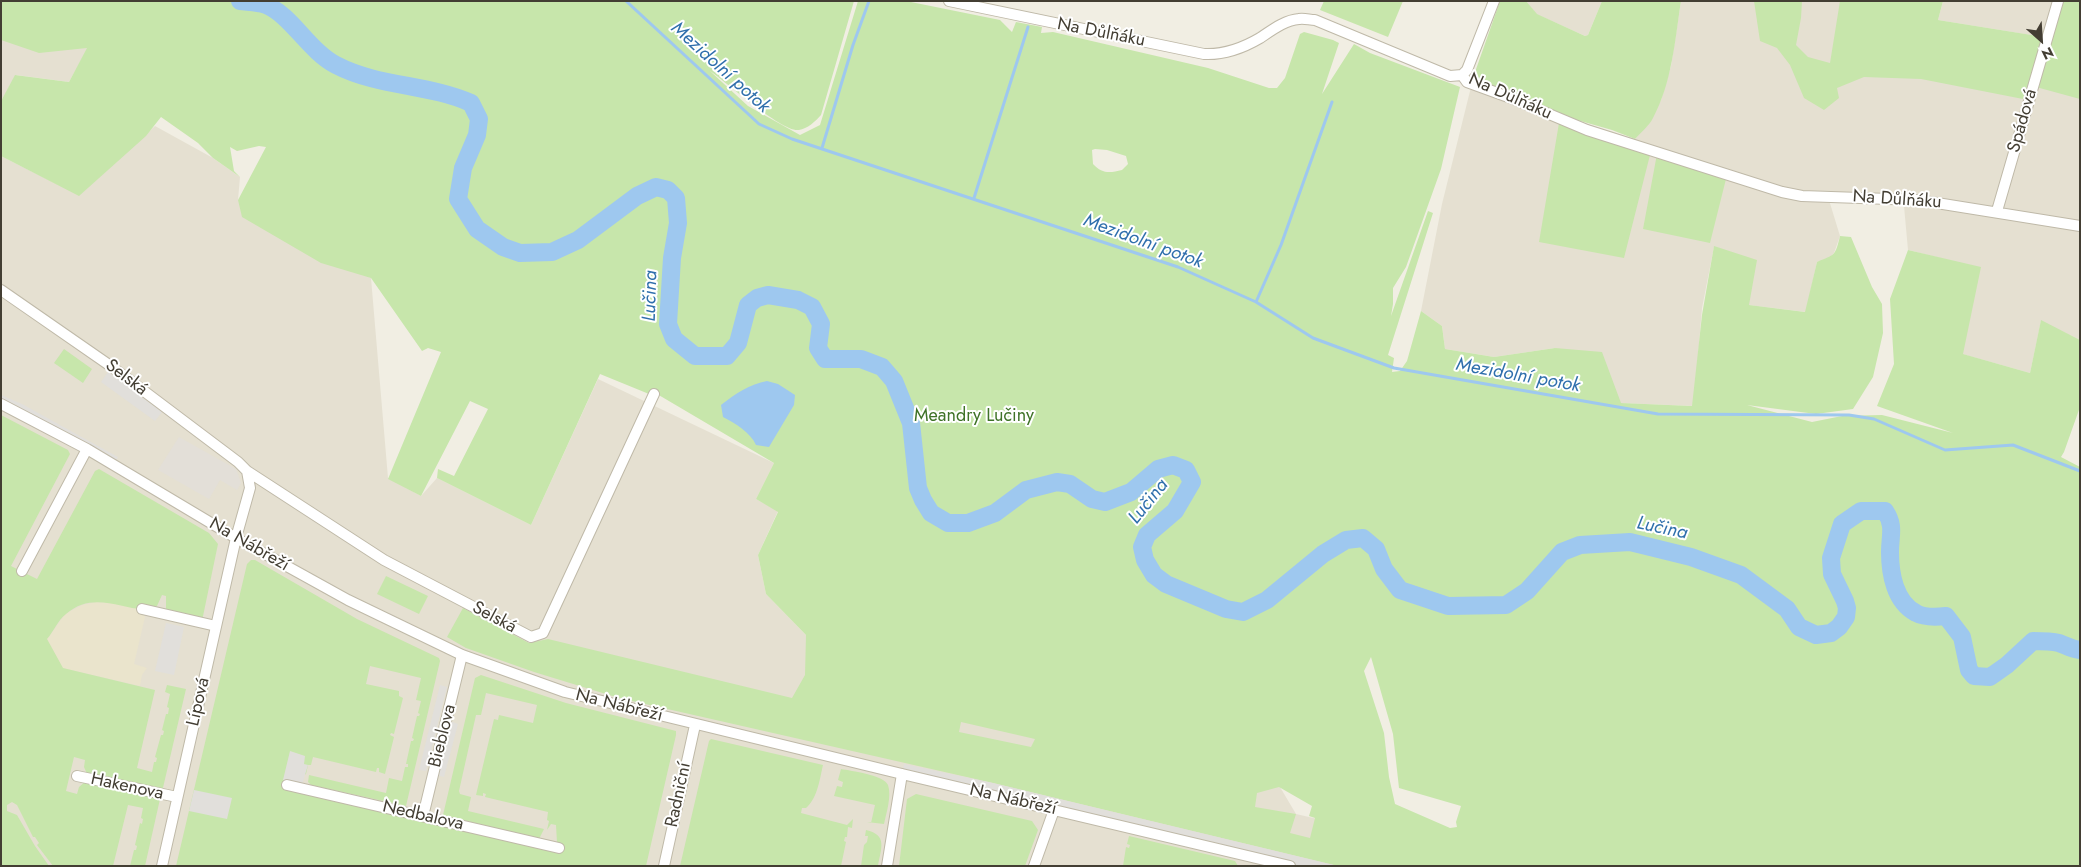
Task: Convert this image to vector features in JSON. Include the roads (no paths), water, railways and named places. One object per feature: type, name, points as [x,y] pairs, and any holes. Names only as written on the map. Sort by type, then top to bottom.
[{"type":"street","name":"Na Důlňáku","points":[[950,1],[1204,54],[1219,54],[1232,50],[1299,19],[1315,20],[1450,76],[1462,75],[1467,82],[1587,130],[1782,192],[1802,196],[1918,200],[1997,211],[2080,226]]},
{"type":"street","points":[[1462,75],[1467,70],[1494,1]]},
{"type":"street","name":"Spádová","points":[[1997,211],[2058,1]]},
{"type":"street","name":"Selská","points":[[1,290],[112,367],[248,471],[384,560],[531,637],[543,633],[654,394]]},
{"type":"street","name":"Na Nábřeží","points":[[1,404],[87,449],[236,538],[348,600],[462,655],[564,692],[694,725],[1054,810],[1263,863],[1290,866]]},
{"type":"street","points":[[22,571],[87,449]]},
{"type":"street","points":[[236,538],[250,488],[248,471]]},
{"type":"street","name":"Lípová","points":[[162,866],[236,538]]},
{"type":"street","points":[[142,609],[216,626]]},
{"type":"street","name":"Bieblova","points":[[423,816],[462,655]]},
{"type":"street","name":"Radniční","points":[[664,866],[694,725]]},
{"type":"street","points":[[887,866],[902,774]]},
{"type":"street","name":"Hakenova","points":[[77,776],[177,798]]},
{"type":"street","name":"Nedbalova","points":[[286,785],[559,848]]},
{"type":"street","points":[[1036,865],[1054,810]]},
{"type":"water","points":[[767,381],[778,384],[795,395],[794,405],[769,447],[756,445],[747,432],[723,417],[721,405],[743,390]]},
{"type":"waterway","name":"Lučina","points":[[240,1],[263,4],[275,10],[317,51],[336,65],[369,78],[438,92],[471,103],[479,119],[477,135],[463,168],[458,199],[477,229],[503,247],[520,253],[552,252],[578,240],[637,196],[656,187],[668,190],[676,198],[678,223],[672,258],[668,324],[674,339],[695,356],[727,356],[738,343],[748,305],[757,298],[768,295],[798,300],[812,307],[821,324],[818,348],[825,359],[861,359],[882,367],[894,381],[911,423],[918,488],[931,513],[948,523],[968,523],[995,513],[1026,490],[1057,482],[1070,484],[1092,499],[1105,502],[1131,492],[1158,469],[1173,465],[1186,470],[1192,482],[1175,511],[1147,535],[1142,547],[1145,560],[1154,575],[1166,584],[1226,609],[1243,612],[1267,600],[1323,554],[1346,540],[1363,538],[1376,549],[1384,569],[1400,590],[1448,606],[1506,605],[1527,591],[1562,552],[1580,545],[1630,542],[1691,557],[1741,575],[1787,609],[1799,627],[1816,635],[1831,633],[1839,627],[1846,617],[1847,608],[1832,574],[1831,558],[1842,524],[1861,511],[1885,511],[1891,526],[1891,569],[1899,595],[1909,608],[1920,615],[1931,617],[1946,616],[1962,637],[1969,670],[1974,676],[1990,677],[2007,665],[2033,641],[2056,642],[2080,650]]},
{"type":"waterway","name":"Mezidolní potok","points":[[626,1],[759,124],[792,139],[1178,267],[1256,302],[1313,338],[1394,368],[1658,414],[1849,415],[1874,419],[1945,450],[2013,445],[2080,471]]},
{"type":"waterway","points":[[822,148],[853,45],[869,1]]},
{"type":"waterway","name":"Mezidolní potok","points":[[974,198],[1028,27]]},
{"type":"waterway","points":[[1256,302],[1281,245],[1332,102]]},
{"type":"park label","name":"Meandry Lučiny","points":[[974,417]]}]
